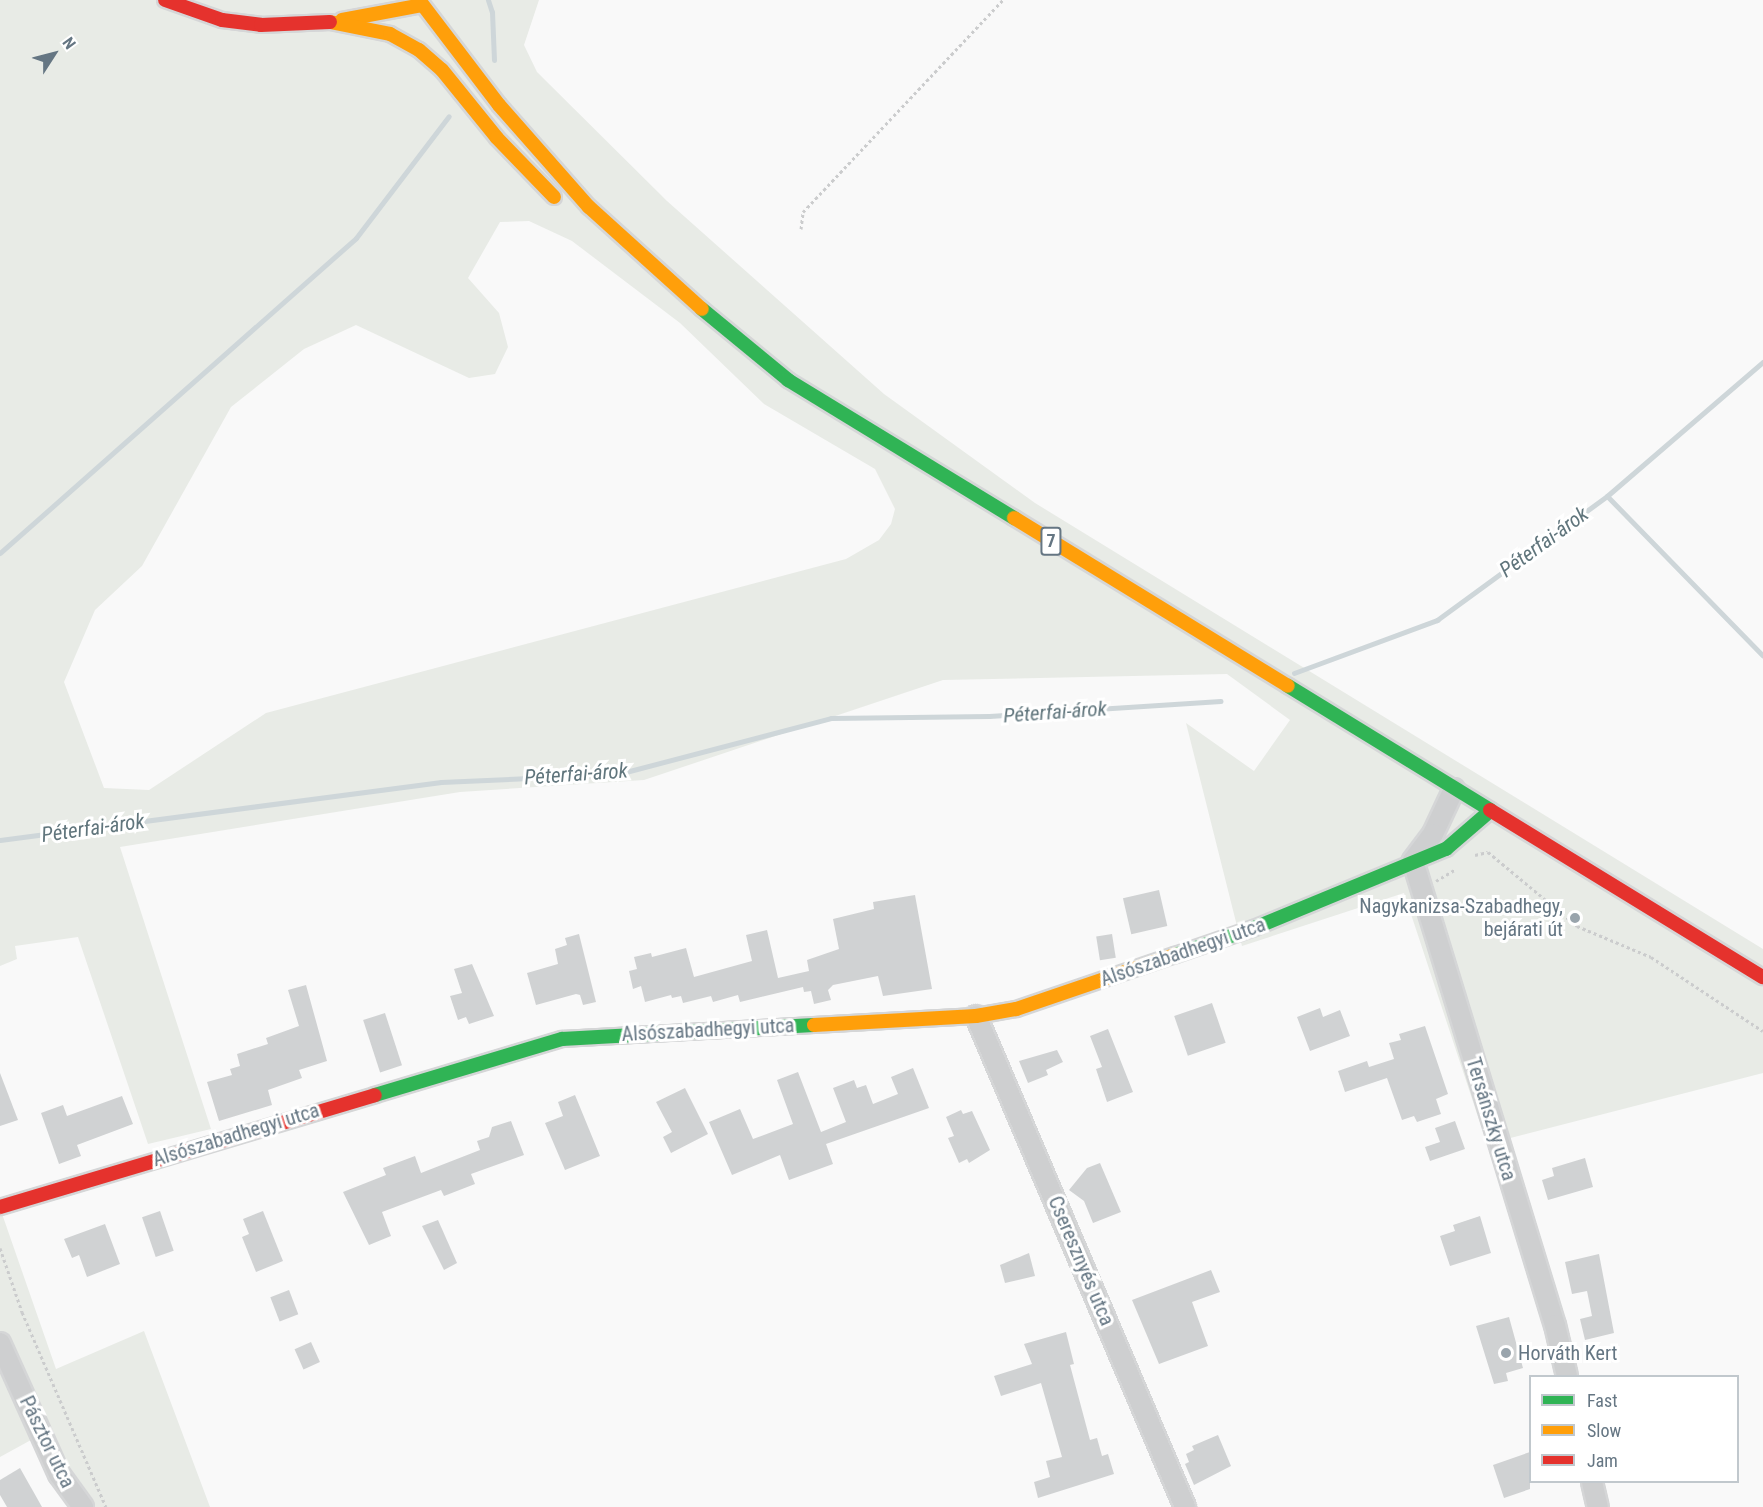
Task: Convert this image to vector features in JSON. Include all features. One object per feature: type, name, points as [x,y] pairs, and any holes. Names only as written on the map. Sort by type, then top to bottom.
[{"type":"main road","points":[[165,0],[222,20],[261,25],[330,22],[420,2]]},
{"type":"main road","points":[[330,22],[353,9],[359,0]]},
{"type":"main road","name":"7","points":[[420,2],[550,164],[650,266],[788,380],[1763,977]]},
{"type":"main road","points":[[330,22],[390,34],[419,50],[442,70],[497,138],[564,207]]},
{"type":"main road","points":[[604,241],[650,266]]},
{"type":"main road","name":"Alsószabadhegyi utca","points":[[0,1207],[562,1039],[976,1016],[1016,1009],[1254,928],[1446,849],[1490,810]]},
{"type":"street","points":[[1413,861],[1433,834],[1454,789]]},
{"type":"street","name":"Tersánszky utca","points":[[1413,861],[1555,1325],[1567,1375]]},
{"type":"street","name":"Cseresznyés utca","points":[[976,1016],[1185,1507]]},
{"type":"street","name":"Pásztor utca","points":[[0,1343],[59,1474],[83,1507]]},
{"type":"street","points":[[1592,1483],[1598,1507]]},
{"type":"path","points":[[801,229],[803,212],[1003,0]]},
{"type":"path","points":[[1472,856],[1488,852],[1577,926],[1651,957],[1763,1031]]},
{"type":"path","points":[[1420,886],[1447,876],[1464,863]]},
{"type":"path","points":[[0,1248],[22,1312],[106,1507]]},
{"type":"shaded area","points":[[0,0],[539,0],[524,45],[537,72],[667,201],[884,394],[1035,503],[1763,949],[1763,1073],[1487,1144],[1404,893],[1242,946],[1186,723],[1254,771],[1290,720],[1227,674],[943,680],[644,780],[460,792],[120,847],[211,1129],[148,1144],[78,937],[15,946],[17,959],[0,966]],"holes":[[[529,221],[572,241],[680,323],[764,404],[875,469],[895,509],[891,524],[879,540],[846,559],[266,713],[149,790],[104,788],[64,682],[95,610],[142,566],[231,407],[304,349],[356,325],[469,378],[495,374],[508,347],[499,313],[468,278],[500,222]]]},
{"type":"shaded area","points":[[0,1208],[56,1369],[144,1331],[210,1507],[68,1507],[31,1440],[0,1457]]},
{"type":"building","points":[[1159,890],[1167,926],[1131,934],[1123,898]]},
{"type":"building","points":[[915,895],[932,989],[883,996],[878,976],[833,985],[828,990],[831,1000],[814,1004],[811,991],[804,992],[803,987],[740,1002],[738,995],[713,1002],[711,996],[683,1003],[681,996],[672,998],[671,995],[645,1002],[641,986],[633,989],[629,971],[637,969],[634,957],[651,953],[652,957],[686,948],[694,977],[752,961],[746,935],[767,930],[778,978],[809,971],[807,960],[839,949],[833,919],[874,909],[873,902]]},
{"type":"building","points":[[579,934],[596,1002],[583,1005],[580,995],[576,994],[536,1005],[527,973],[558,964],[555,949],[567,945],[565,938]]},
{"type":"building","points":[[1112,934],[1116,958],[1100,960],[1096,937]]},
{"type":"building","points":[[472,964],[494,1016],[469,1024],[466,1017],[458,1020],[450,996],[462,993],[454,969]]},
{"type":"building","points":[[306,985],[327,1061],[299,1070],[302,1078],[268,1090],[272,1105],[219,1121],[207,1082],[232,1075],[230,1069],[240,1066],[237,1054],[268,1044],[266,1038],[299,1026],[288,990]]},
{"type":"building","points":[[1212,1003],[1226,1043],[1188,1056],[1174,1016]]},
{"type":"building","points":[[1320,1008],[1323,1017],[1340,1010],[1350,1036],[1310,1051],[1297,1017]]},
{"type":"building","points":[[385,1013],[402,1065],[380,1072],[363,1020]]},
{"type":"building","points":[[1425,1026],[1448,1094],[1436,1099],[1441,1114],[1417,1122],[1414,1116],[1402,1120],[1387,1078],[1345,1092],[1338,1071],[1367,1061],[1369,1067],[1394,1059],[1389,1043],[1401,1040],[1399,1034]]},
{"type":"building","points":[[1108,1029],[1133,1092],[1107,1102],[1096,1069],[1102,1067],[1090,1036]]},
{"type":"building","points":[[1057,1050],[1063,1062],[1046,1070],[1048,1075],[1028,1083],[1019,1061]]},
{"type":"building","points":[[913,1068],[929,1108],[826,1144],[833,1164],[789,1180],[780,1155],[732,1175],[709,1122],[740,1109],[753,1139],[793,1124],[777,1080],[798,1072],[821,1132],[846,1122],[833,1088],[854,1080],[857,1088],[866,1085],[873,1104],[898,1094],[891,1077]]},
{"type":"building","points":[[0,1073],[18,1120],[0,1126]]},
{"type":"building","points":[[685,1088],[708,1134],[671,1153],[663,1137],[672,1132],[656,1102]]},
{"type":"building","points":[[575,1095],[600,1156],[565,1170],[545,1123],[563,1116],[558,1102]]},
{"type":"building","points":[[122,1096],[133,1124],[77,1145],[81,1156],[59,1164],[41,1113],[63,1105],[67,1116]]},
{"type":"building","points":[[961,1110],[963,1114],[972,1111],[990,1150],[969,1163],[967,1159],[959,1163],[948,1138],[954,1136],[946,1117]]},
{"type":"building","points":[[511,1121],[524,1155],[471,1174],[475,1184],[444,1196],[441,1190],[382,1212],[391,1236],[369,1245],[343,1192],[386,1175],[383,1168],[415,1156],[421,1173],[480,1150],[477,1141],[489,1137],[492,1127]]},
{"type":"building","points":[[1455,1121],[1465,1149],[1430,1161],[1425,1147],[1440,1142],[1435,1128]]},
{"type":"building","points":[[1585,1158],[1593,1187],[1548,1200],[1542,1180],[1554,1176],[1552,1168]]},
{"type":"building","points":[[1100,1163],[1121,1212],[1093,1223],[1084,1201],[1069,1190],[1087,1168]]},
{"type":"building","points":[[160,1211],[174,1251],[156,1257],[142,1217]]},
{"type":"building","points":[[263,1211],[283,1261],[256,1272],[242,1237],[249,1234],[243,1219]]},
{"type":"building","points":[[1480,1216],[1491,1253],[1450,1266],[1440,1236],[1455,1231],[1453,1225]]},
{"type":"building","points":[[438,1220],[457,1263],[444,1270],[422,1226]]},
{"type":"building","points":[[105,1224],[120,1264],[87,1277],[79,1255],[72,1258],[64,1239]]},
{"type":"building","points":[[1029,1253],[1035,1276],[1005,1283],[1000,1265]]},
{"type":"building","points":[[1599,1254],[1614,1333],[1585,1340],[1580,1319],[1592,1316],[1587,1291],[1572,1294],[1565,1262]]},
{"type":"building","points":[[1211,1270],[1220,1292],[1192,1302],[1208,1346],[1159,1364],[1132,1300]]},
{"type":"building","points":[[289,1290],[298,1314],[280,1321],[270,1297]]},
{"type":"building","name":"Horváth Kert","points":[[1509,1317],[1523,1368],[1506,1373],[1508,1381],[1494,1384],[1476,1326]]},
{"type":"building","points":[[1066,1332],[1074,1364],[1070,1365],[1090,1440],[1097,1438],[1102,1456],[1108,1454],[1114,1474],[1038,1498],[1034,1482],[1050,1477],[1046,1461],[1062,1457],[1041,1383],[1001,1396],[994,1376],[1032,1364],[1024,1344]]},
{"type":"building","points":[[311,1342],[320,1362],[304,1369],[295,1349]]},
{"type":"building","points":[[1218,1435],[1231,1466],[1194,1485],[1185,1464],[1189,1462],[1186,1454],[1194,1450],[1192,1446]]},
{"type":"building","points":[[1529,1452],[1530,1489],[1504,1498],[1493,1465]]},
{"type":"building","points":[[20,1468],[42,1507],[7,1507],[0,1495],[0,1480]]},
{"type":"waterway","points":[[488,0],[492,12],[494,60]]},
{"type":"waterway","points":[[0,553],[356,238],[449,116]]},
{"type":"waterway","name":"Péterfai-árok","points":[[1294,673],[1437,620],[1607,496],[1763,362]]},
{"type":"waterway","points":[[1607,496],[1763,656]]},
{"type":"waterway","name":"Péterfai-árok","points":[[0,840],[441,782],[618,774],[831,718],[989,716],[1221,701]]},
{"type":"traffic: fast","points":[[702,309],[788,380],[1014,518]]},
{"type":"traffic: fast","points":[[1288,686],[1490,810]]},
{"type":"traffic: fast","points":[[1175,955],[1254,928],[1446,849],[1490,811]]},
{"type":"traffic: fast","points":[[375,1095],[562,1039],[814,1025]]},
{"type":"traffic: slow","points":[[419,0],[499,105],[589,207],[702,309]]},
{"type":"traffic: slow","points":[[342,20],[422,5]]},
{"type":"traffic: slow","points":[[330,22],[390,34],[419,50],[442,70],[497,138],[554,197]]},
{"type":"traffic: slow","points":[[1014,518],[1288,686]]},
{"type":"traffic: slow","points":[[814,1025],[976,1016],[1016,1009],[1175,955]]},
{"type":"traffic: jam","points":[[165,0],[222,20],[261,25],[330,22]]},
{"type":"traffic: jam","points":[[1490,810],[1763,977]]},
{"type":"traffic: jam","points":[[0,1207],[375,1095]]},
{"type":"place","name":"Nagykanizsa-Szabadhegy, bejárati út","points":[[1575,918]]},
{"type":"place","name":"Horváth Kert","points":[[1506,1353]]}]
